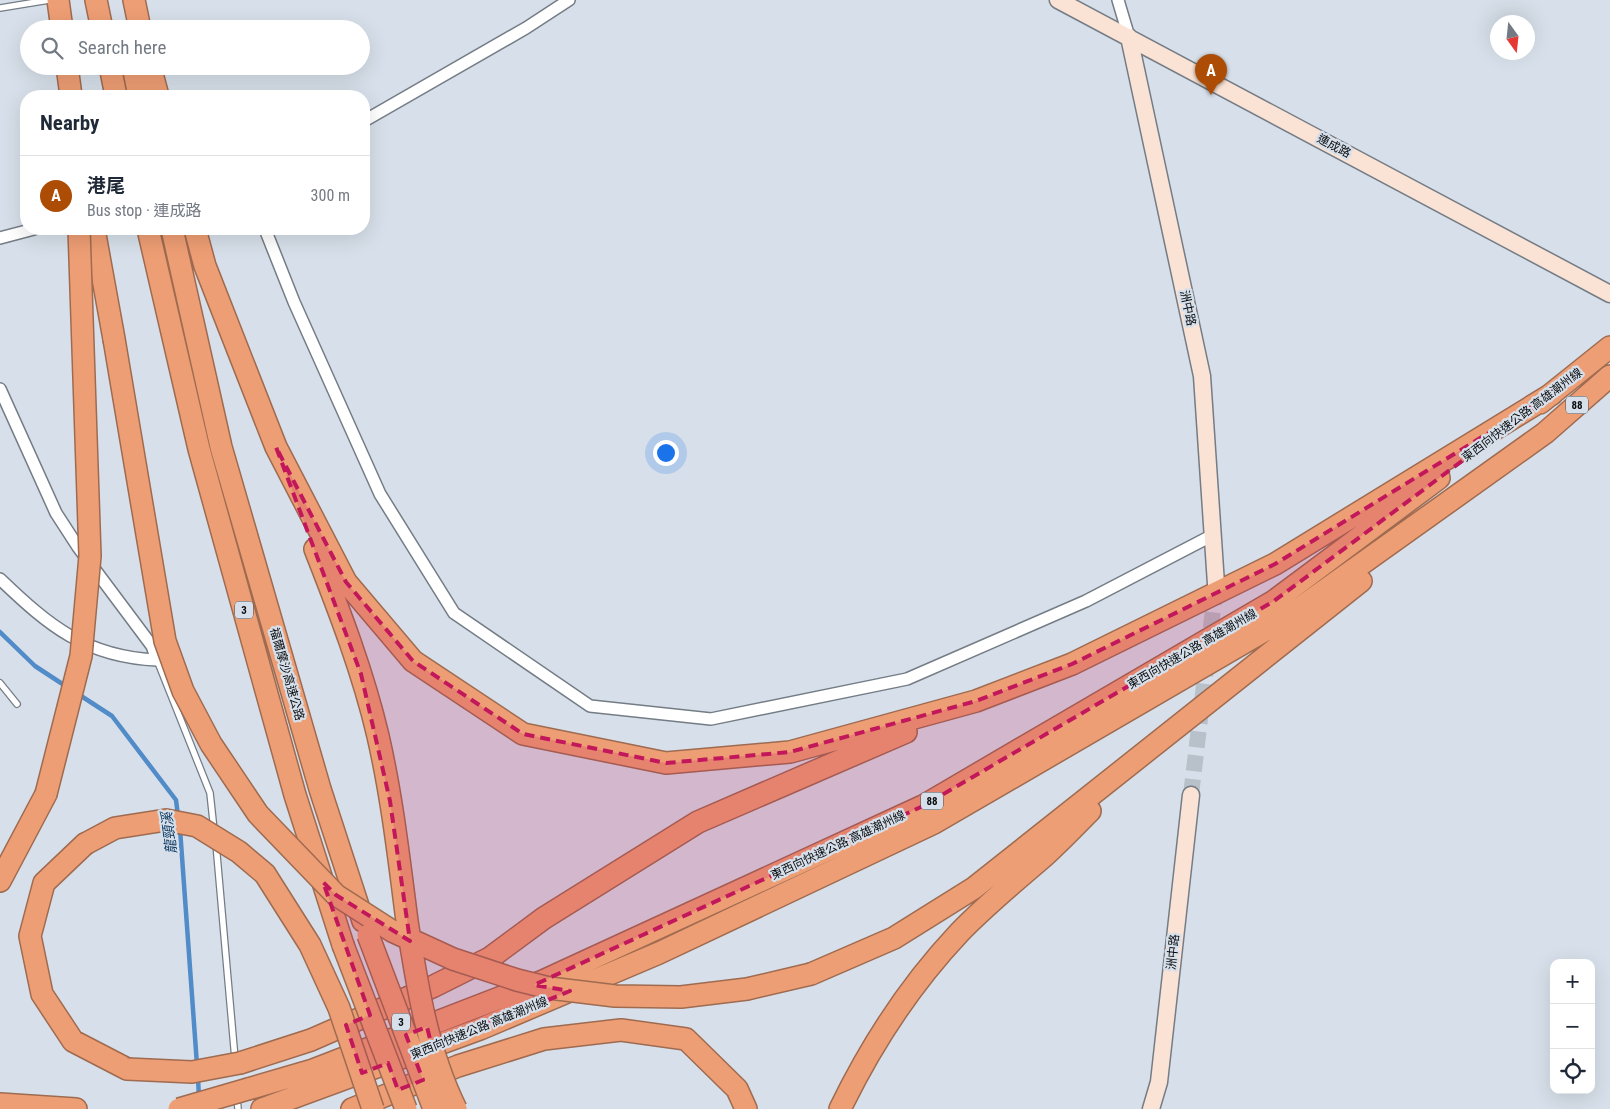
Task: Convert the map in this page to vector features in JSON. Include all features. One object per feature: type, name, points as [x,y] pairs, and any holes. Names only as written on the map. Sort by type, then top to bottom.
[{"type":"highway","points":[[58,0],[61,20]]},
{"type":"highway","points":[[96,0],[100,20]]},
{"type":"highway","points":[[119,0],[123,20]]},
{"type":"highway","points":[[134,0],[138,20]]},
{"type":"highway","points":[[68,75],[70,90]]},
{"type":"highway","points":[[112,75],[115,90]]},
{"type":"highway","points":[[135,75],[138,90]]},
{"type":"highway","points":[[152,75],[156,90]]},
{"type":"highway","points":[[0,881],[46,794],[81,656],[90,556],[79,235]]},
{"type":"highway","points":[[95,235],[165,641],[183,691],[211,744],[258,814],[336,895],[392,931],[453,960],[517,980],[583,993],[624,997],[681,997],[747,990],[811,974],[885,943],[948,907],[1000,868],[1545,434]]},
{"type":"highway","name":"福爾摩沙高速公路","points":[[150,235],[199,449],[295,795],[343,945],[406,1109]]},
{"type":"highway","name":"福爾摩沙高速公路","points":[[174,235],[221,447],[320,789],[368,935],[434,1109]]},
{"type":"highway","points":[[197,235],[205,266],[276,447],[361,674],[378,737],[390,801],[419,998],[432,1045],[456,1109]]},
{"type":"highway","name":"東西向快速公路 高雄潮州線","points":[[180,1109],[240,1076],[313,1070],[543,981],[924,806],[1274,601],[1552,394],[1610,347]]},
{"type":"highway","name":"東西向快速公路 高雄潮州線","points":[[262,1109],[489,1026],[659,953],[934,823],[1283,620],[1545,434],[1610,376]]},
{"type":"highway","points":[[373,1109],[342,1016],[310,945],[265,874],[238,852],[197,826],[166,820],[115,828],[85,844],[44,883],[30,936],[42,994],[73,1041],[127,1069],[240,1076],[312,1040],[432,988],[490,958],[544,918],[698,822],[976,702],[1072,664],[1275,564],[1552,394]]},
{"type":"highway","points":[[276,447],[346,582],[413,661],[523,734],[666,763],[790,752],[976,702]]},
{"type":"highway","points":[[840,1109],[869,1054],[889,1022],[934,962],[985,907],[1042,858],[1169,733]]},
{"type":"highway","points":[[352,1109],[458,1066],[544,1040],[621,1030],[686,1039],[737,1089],[746,1109]]},
{"type":"highway","points":[[0,1104],[76,1109]]},
{"type":"street","points":[[370,118],[526,28],[569,0]]},
{"type":"street","name":"連成路","points":[[1058,0],[1610,294]]},
{"type":"street","points":[[1118,0],[1129,37]]},
{"type":"street","name":"洲中路","points":[[1129,37],[1202,376],[1216,584]]},
{"type":"street","points":[[0,238],[20,233]]},
{"type":"street","points":[[267,235],[294,302],[380,494],[454,613],[590,706],[711,719],[907,679],[1086,601],[1212,535]]},
{"type":"street","points":[[0,389],[56,513],[78,547],[152,646],[157,660],[130,659],[71,638],[41,618],[0,580]]},
{"type":"street","name":"洲中路","points":[[1151,1109],[1159,1082],[1191,795]]},
{"type":"lane","points":[[0,8],[48,0]]},
{"type":"lane","points":[[157,660],[210,793],[240,1076],[238,1109]]},
{"type":"lane","points":[[0,683],[17,704]]},
{"type":"highlighted area","points":[[1552,394],[1274,601],[923,806],[534,985],[570,991],[432,1047],[427,1027],[406,1035],[423,1080],[398,1090],[388,1063],[362,1073],[346,1025],[370,1015],[323,882],[336,895],[410,941],[390,801],[361,674],[276,447],[346,582],[413,661],[523,734],[666,763],[790,752],[976,701],[1072,664],[1275,564]]},
{"type":"waterway","name":"龍頸溪","points":[[0,632],[35,666],[67,687]]},
{"type":"waterway","name":"龍頸溪","points":[[78,694],[112,716],[176,800],[178,816]]},
{"type":"waterway","name":"龍頸溪","points":[[180,829],[197,1065]]},
{"type":"waterway","name":"龍頸溪","points":[[198,1078],[199,1098]]},
{"type":"tunnel","points":[[1191,795],[1216,584]]},
{"type":"place","name":"港尾","points":[[1211,95]]}]
